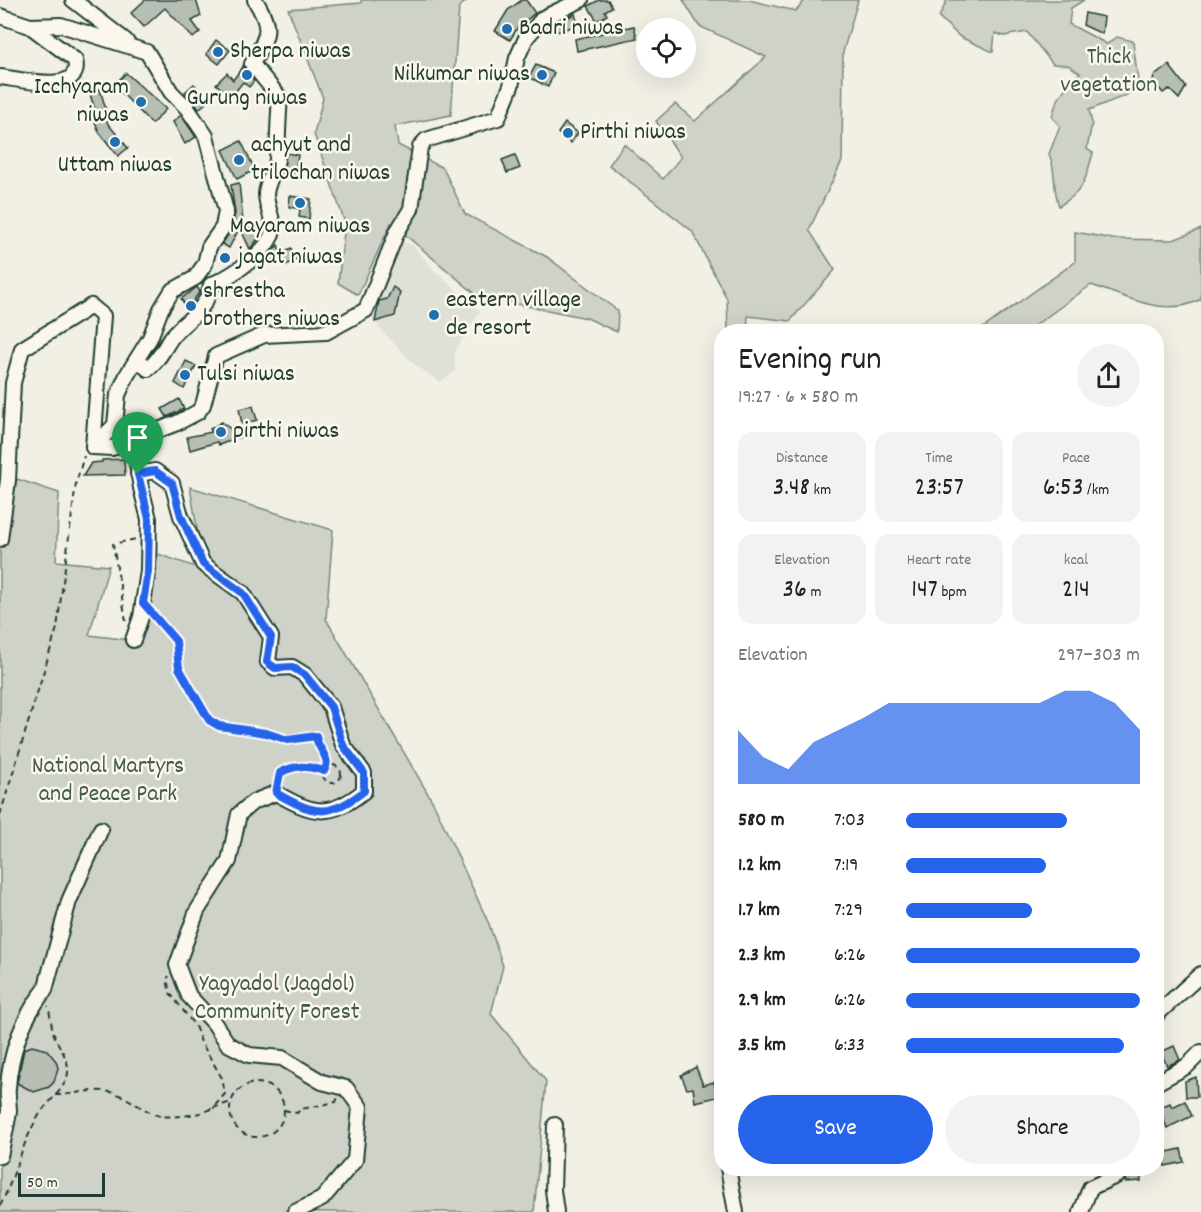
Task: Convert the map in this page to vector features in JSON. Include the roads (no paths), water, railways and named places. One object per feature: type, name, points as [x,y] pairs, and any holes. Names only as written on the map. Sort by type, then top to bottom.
[{"type":"street","points":[[73,0],[132,46]]},
{"type":"street","points":[[137,359],[148,369],[160,359],[173,336],[209,299],[211,285],[226,278],[268,244],[273,228],[266,195],[270,174],[277,162],[275,136],[280,98],[252,64],[266,37],[267,19],[255,0]]},
{"type":"street","points":[[93,447],[112,448],[177,423],[198,412],[203,405],[216,356],[264,335],[326,332],[366,310],[397,232],[411,208],[417,183],[417,159],[420,147],[426,140],[498,118],[511,86],[517,58],[526,38],[543,18],[581,0]]},
{"type":"street","points":[[0,16],[30,26],[75,60],[76,66],[73,77],[62,84],[0,77]]},
{"type":"street","points":[[30,26],[61,25],[147,52],[171,92],[187,108],[206,136],[226,211],[223,227],[209,247],[205,264],[195,278],[172,291],[161,309],[150,338],[118,395],[115,425],[93,447]]},
{"type":"street","points":[[0,539],[8,480],[13,383],[22,349],[92,306],[103,316],[93,447]]},
{"type":"street","points":[[130,634],[143,603],[148,571],[149,528],[133,438]]},
{"type":"street","points":[[138,474],[155,471],[172,483],[181,516],[203,564],[243,593],[271,637],[267,662],[275,668],[292,667],[305,675],[331,707],[343,745],[364,773],[364,791],[343,807],[317,811],[276,793],[253,802],[239,814],[229,861],[197,911],[177,965],[189,996],[228,1044],[249,1055],[282,1058],[322,1082],[346,1088],[360,1107],[355,1160],[322,1199],[295,1212]]},
{"type":"street","points":[[0,1156],[16,1047],[35,1001],[45,990],[69,901],[101,829]]},
{"type":"street","points":[[1164,1008],[1201,974]]},
{"type":"street","points":[[1164,1079],[1187,1066],[1201,1052]]},
{"type":"street","points":[[555,1125],[553,1190],[556,1212]]},
{"type":"street","points":[[729,1176],[736,1212]]},
{"type":"street","points":[[1081,1212],[1090,1188],[1116,1176]]},
{"type":"place","name":"Badri niwas","points":[[507,29]]},
{"type":"place","name":"Sherpa niwas","points":[[218,52]]},
{"type":"place","name":"Gurung niwas","points":[[247,75]]},
{"type":"place","name":"Nilkumar niwas","points":[[542,75]]},
{"type":"place","name":"Icchyaram niwas","points":[[141,102]]},
{"type":"place","name":"Pirthi niwas","points":[[568,133]]},
{"type":"place","name":"Uttam niwas","points":[[115,142]]},
{"type":"place","name":"achyut and trilochan niwas","points":[[239,160]]},
{"type":"place","name":"Mayaram niwas","points":[[300,203]]},
{"type":"place","name":"jagat niwas","points":[[225,258]]},
{"type":"place","name":"shrestha brothers niwas","points":[[191,306]]},
{"type":"place","name":"eastern village de resort","points":[[434,315]]},
{"type":"place","name":"Tulsi niwas","points":[[185,375]]},
{"type":"place","name":"pirthi niwas","points":[[221,432]]},
{"type":"park label","name":"Thick vegetation","points":[[1109,72]]},
{"type":"park label","name":"National Martyrs and Peace Park","points":[[108,781]]},
{"type":"park label","name":"Yagyadol (Jagdol) Community Forest","points":[[277,999]]}]
